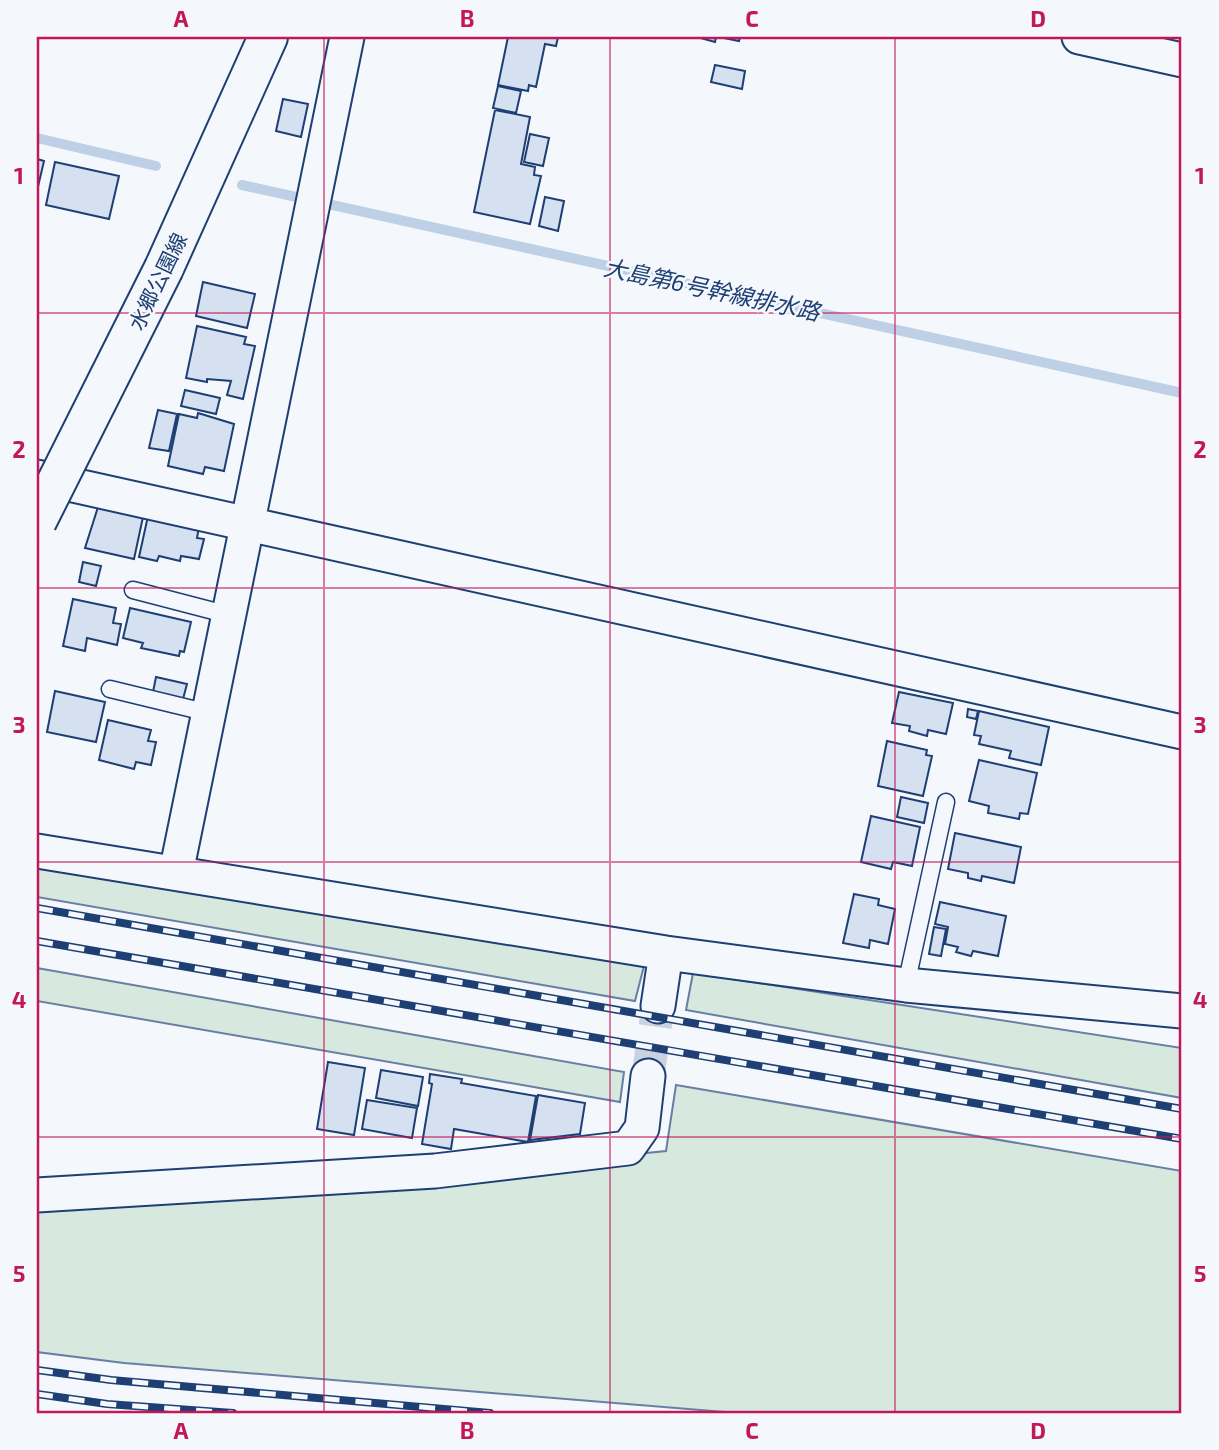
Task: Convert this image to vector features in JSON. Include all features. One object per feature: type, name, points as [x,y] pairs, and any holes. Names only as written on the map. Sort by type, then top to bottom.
[{"type":"main road","name":"水郷公園線","points":[[37,522],[164,268],[268,37]]},
{"type":"street","points":[[176,873],[347,37]]},
{"type":"street","points":[[1079,37],[1182,60]]},
{"type":"street","points":[[37,477],[1182,732]]},
{"type":"street","points":[[37,850],[666,953],[906,985],[1182,1011]]},
{"type":"street","points":[[658,1006],[666,953]]},
{"type":"street","points":[[37,1195],[435,1171],[628,1148],[642,1128],[648,1076]]},
{"type":"lane","points":[[133,590],[229,615]]},
{"type":"lane","points":[[110,689],[209,713]]},
{"type":"lane","points":[[906,985],[946,802]]},
{"type":"shaded area","points":[[37,864],[645,962],[635,1001],[37,897]]},
{"type":"shaded area","points":[[37,968],[624,1072],[620,1102],[37,1001]]},
{"type":"shaded area","points":[[693,973],[1182,1048],[1182,1098],[686,1010]]},
{"type":"shaded area","points":[[676,1085],[1182,1171],[1182,1413],[737,1413],[124,1363],[37,1352],[37,1201],[228,1195],[666,1151]]},
{"type":"building","points":[[508,37],[558,37],[556,46],[545,44],[536,87],[529,85],[528,91],[498,85]]},
{"type":"building","points":[[697,37],[716,37],[715,42]]},
{"type":"building","points":[[719,37],[740,37],[739,41]]},
{"type":"building","points":[[715,65],[745,71],[742,89],[711,82]]},
{"type":"building","points":[[498,86],[521,91],[516,113],[493,108]]},
{"type":"building","points":[[283,99],[308,104],[301,137],[276,131]]},
{"type":"building","points":[[495,110],[530,117],[521,164],[535,167],[534,175],[541,176],[530,224],[474,212]]},
{"type":"building","points":[[530,134],[549,138],[543,166],[524,162]]},
{"type":"building","points":[[37,159],[44,161],[37,191]]},
{"type":"building","points":[[55,162],[119,176],[109,219],[46,205]]},
{"type":"building","points":[[545,197],[564,201],[558,231],[539,226]]},
{"type":"building","points":[[203,282],[255,294],[247,328],[196,316]]},
{"type":"building","points":[[197,326],[246,337],[244,344],[255,346],[243,399],[227,395],[231,381],[207,379],[207,382],[186,378]]},
{"type":"building","points":[[185,390],[220,398],[216,414],[181,406]]},
{"type":"building","points":[[158,410],[177,414],[169,451],[149,448]]},
{"type":"building","points":[[198,413],[234,424],[224,471],[205,467],[203,474],[168,466],[179,414],[197,418]]},
{"type":"building","points":[[98,507],[143,517],[134,559],[85,548]]},
{"type":"building","points":[[148,516],[199,527],[197,538],[204,539],[199,559],[181,556],[180,561],[159,556],[157,561],[139,557]]},
{"type":"building","points":[[83,562],[101,566],[96,586],[79,582]]},
{"type":"building","points":[[73,599],[116,608],[113,623],[121,624],[117,645],[87,638],[85,651],[63,646]]},
{"type":"building","points":[[130,608],[191,622],[184,652],[180,651],[179,656],[141,648],[143,643],[123,638]]},
{"type":"building","points":[[156,677],[187,684],[183,699],[153,692]]},
{"type":"building","points":[[55,691],[105,702],[96,742],[47,732]]},
{"type":"building","points":[[899,692],[953,703],[946,734],[928,730],[927,736],[909,731],[910,726],[892,723]]},
{"type":"building","points":[[968,709],[978,711],[976,719],[967,717]]},
{"type":"building","points":[[979,711],[1049,727],[1041,765],[1009,758],[1011,751],[979,744],[981,736],[974,735]]},
{"type":"building","points":[[108,720],[151,730],[148,741],[156,742],[151,765],[136,762],[134,769],[99,760]]},
{"type":"building","points":[[887,741],[927,750],[926,755],[932,756],[923,796],[878,786]]},
{"type":"building","points":[[979,760],[1037,773],[1028,814],[1020,813],[1019,819],[988,813],[989,806],[969,801]]},
{"type":"building","points":[[901,797],[928,803],[924,823],[897,817]]},
{"type":"building","points":[[871,816],[920,827],[912,866],[893,862],[891,869],[861,862]]},
{"type":"building","points":[[955,833],[1021,847],[1014,883],[982,876],[981,881],[968,878],[968,873],[948,869]]},
{"type":"building","points":[[854,894],[879,899],[878,905],[895,909],[888,944],[870,940],[869,948],[843,943]]},
{"type":"building","points":[[940,902],[1006,916],[998,956],[973,951],[971,956],[956,952],[958,947],[945,944],[948,927],[935,924]]},
{"type":"building","points":[[934,927],[946,929],[941,956],[929,954]]},
{"type":"building","points":[[328,1062],[365,1068],[354,1135],[317,1129]]},
{"type":"building","points":[[381,1070],[423,1077],[418,1106],[376,1098]]},
{"type":"building","points":[[430,1074],[462,1079],[461,1083],[536,1096],[528,1142],[454,1129],[451,1149],[422,1144],[432,1084],[429,1083]]},
{"type":"building","points":[[538,1095],[585,1103],[580,1134],[530,1140]]},
{"type":"building","points":[[367,1100],[417,1108],[412,1138],[362,1129]]},
{"type":"waterway","name":"大島第6号幹線排水路","points":[[37,138],[156,166]]},
{"type":"waterway","name":"大島第6号幹線排水路","points":[[242,185],[1182,393]]},
{"type":"tunnel","points":[[648,1076],[658,1006]]},
{"type":"railway","points":[[37,908],[1182,1109]]},
{"type":"railway","points":[[37,941],[1182,1139]]},
{"type":"railway","points":[[37,1370],[111,1380],[490,1413]]},
{"type":"railway","points":[[37,1394],[107,1404],[233,1413]]}]
